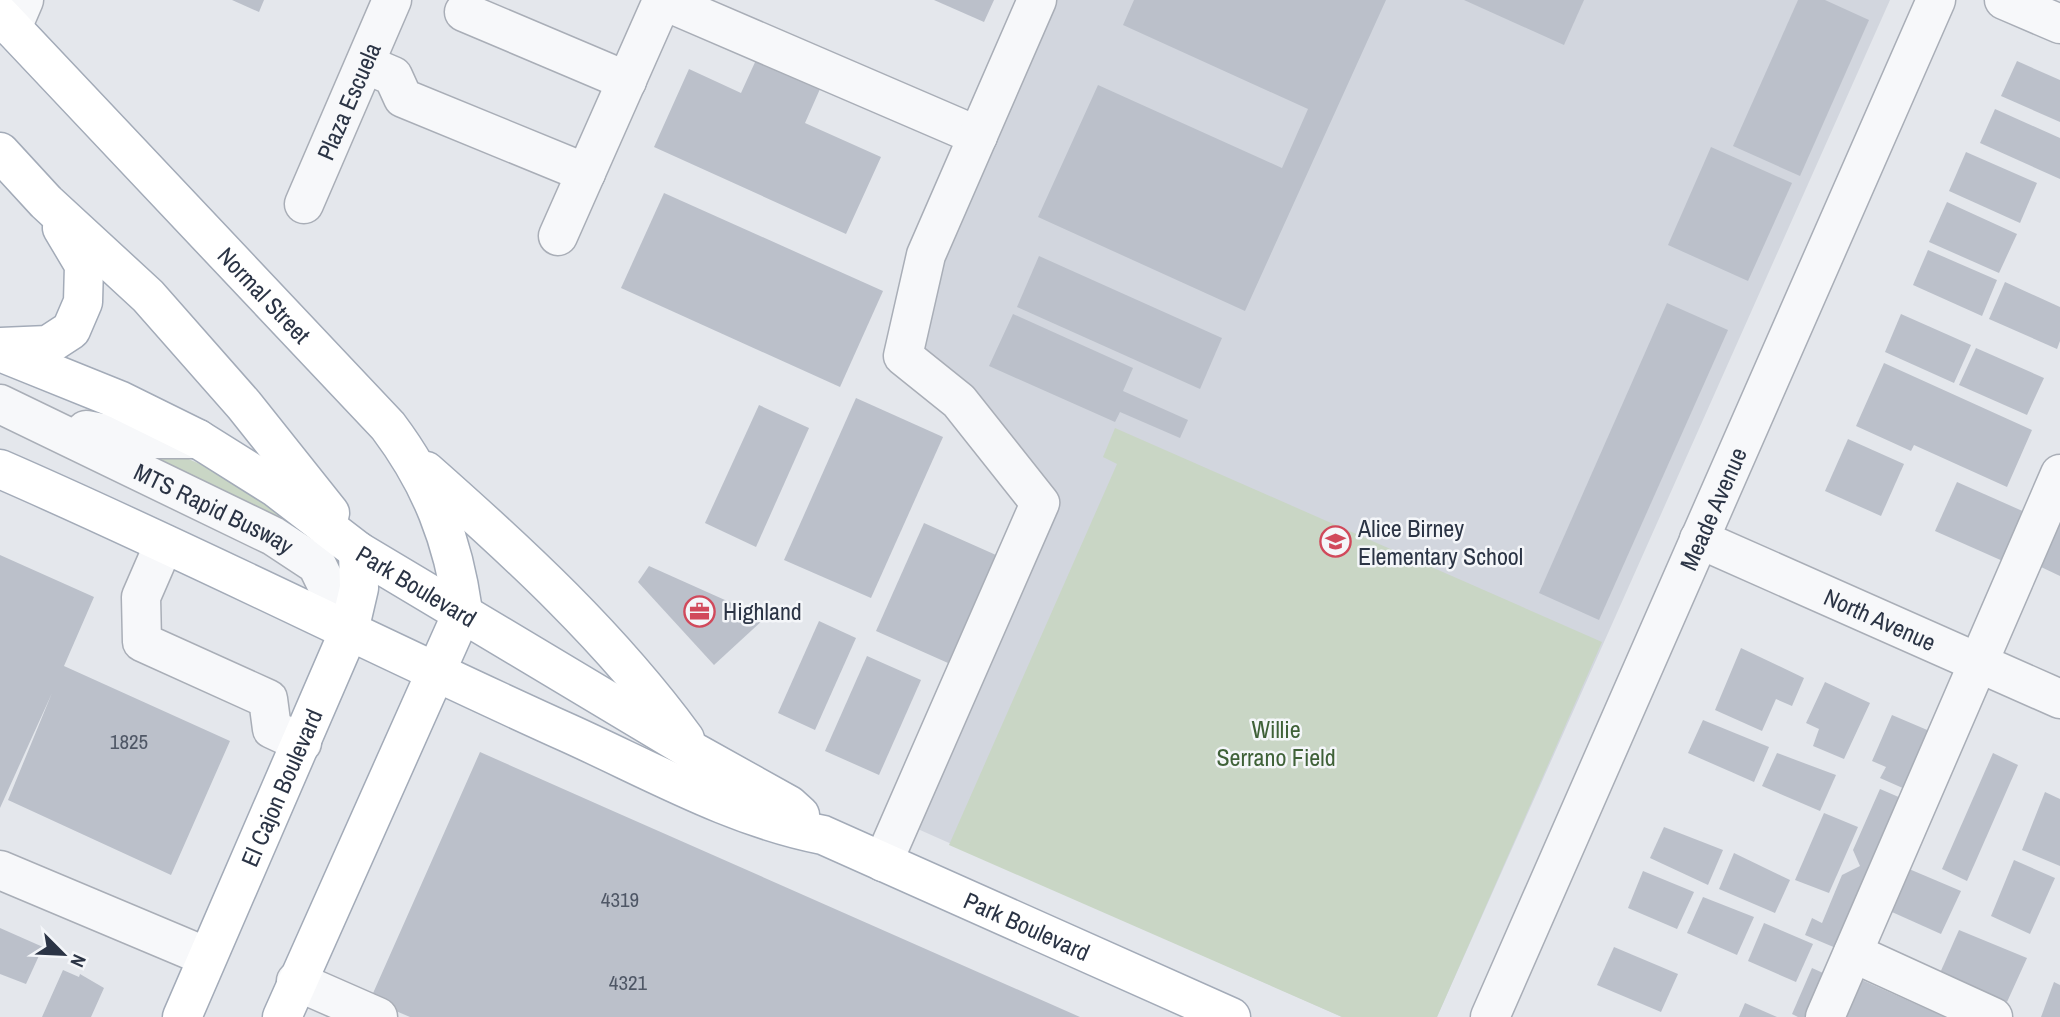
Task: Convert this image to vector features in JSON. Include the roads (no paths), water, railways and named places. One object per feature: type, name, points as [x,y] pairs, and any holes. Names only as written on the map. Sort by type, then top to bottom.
[{"type":"main road","name":"Normal Street","points":[[12,14],[388,426],[416,463],[448,534],[463,611]]},
{"type":"main road","points":[[3,162],[148,296],[286,456],[358,551]]},
{"type":"main road","points":[[0,349],[48,345],[71,330],[83,302],[84,265],[46,202]]},
{"type":"main road","name":"Park Boulevard","points":[[0,349],[119,400],[198,439],[276,488],[358,551],[463,611],[694,752],[789,805],[823,835]]},
{"type":"main road","points":[[416,463],[541,574],[649,690],[694,752]]},
{"type":"main road","name":"Park Boulevard","points":[[0,468],[437,673],[780,827],[823,835],[1231,1017]]},
{"type":"main road","name":"El Cajon Boulevard","points":[[182,1017],[349,631],[359,588],[358,551]]},
{"type":"main road","points":[[282,1017],[463,611]]},
{"type":"street","name":"Plaza Escuela","points":[[304,204],[392,0]]},
{"type":"street","points":[[558,236],[662,0],[978,136]]},
{"type":"street","points":[[883,862],[1040,503],[959,401],[903,356],[926,255],[1037,0]]},
{"type":"street","name":"Meade Avenue","points":[[1490,1017],[1936,0]]},
{"type":"street","points":[[2004,0],[2060,24]]},
{"type":"street","points":[[464,12],[626,80]]},
{"type":"street","points":[[365,64],[393,76],[403,98],[586,173]]},
{"type":"street","name":"MTS Rapid Busway","points":[[0,404],[45,423],[273,536],[317,565],[349,631]]},
{"type":"street","name":"MTS Rapid Busway","points":[[45,423],[134,439],[198,439]]},
{"type":"street","points":[[1825,1017],[2060,474]]},
{"type":"street","name":"North Avenue","points":[[1699,539],[2060,699]]},
{"type":"street","points":[[164,544],[141,597],[142,642],[268,699],[272,729],[302,743]]},
{"type":"street","points":[[0,870],[207,957]]},
{"type":"street","points":[[1853,953],[1993,1017]]},
{"type":"street","points":[[296,981],[378,1017]]},
{"type":"place","name":"Alice Birney Elementary School","points":[[1335,542]]},
{"type":"place","name":"Highland","points":[[700,611]]},
{"type":"park label","name":"Willie Serrano Field","points":[[1276,743]]}]
